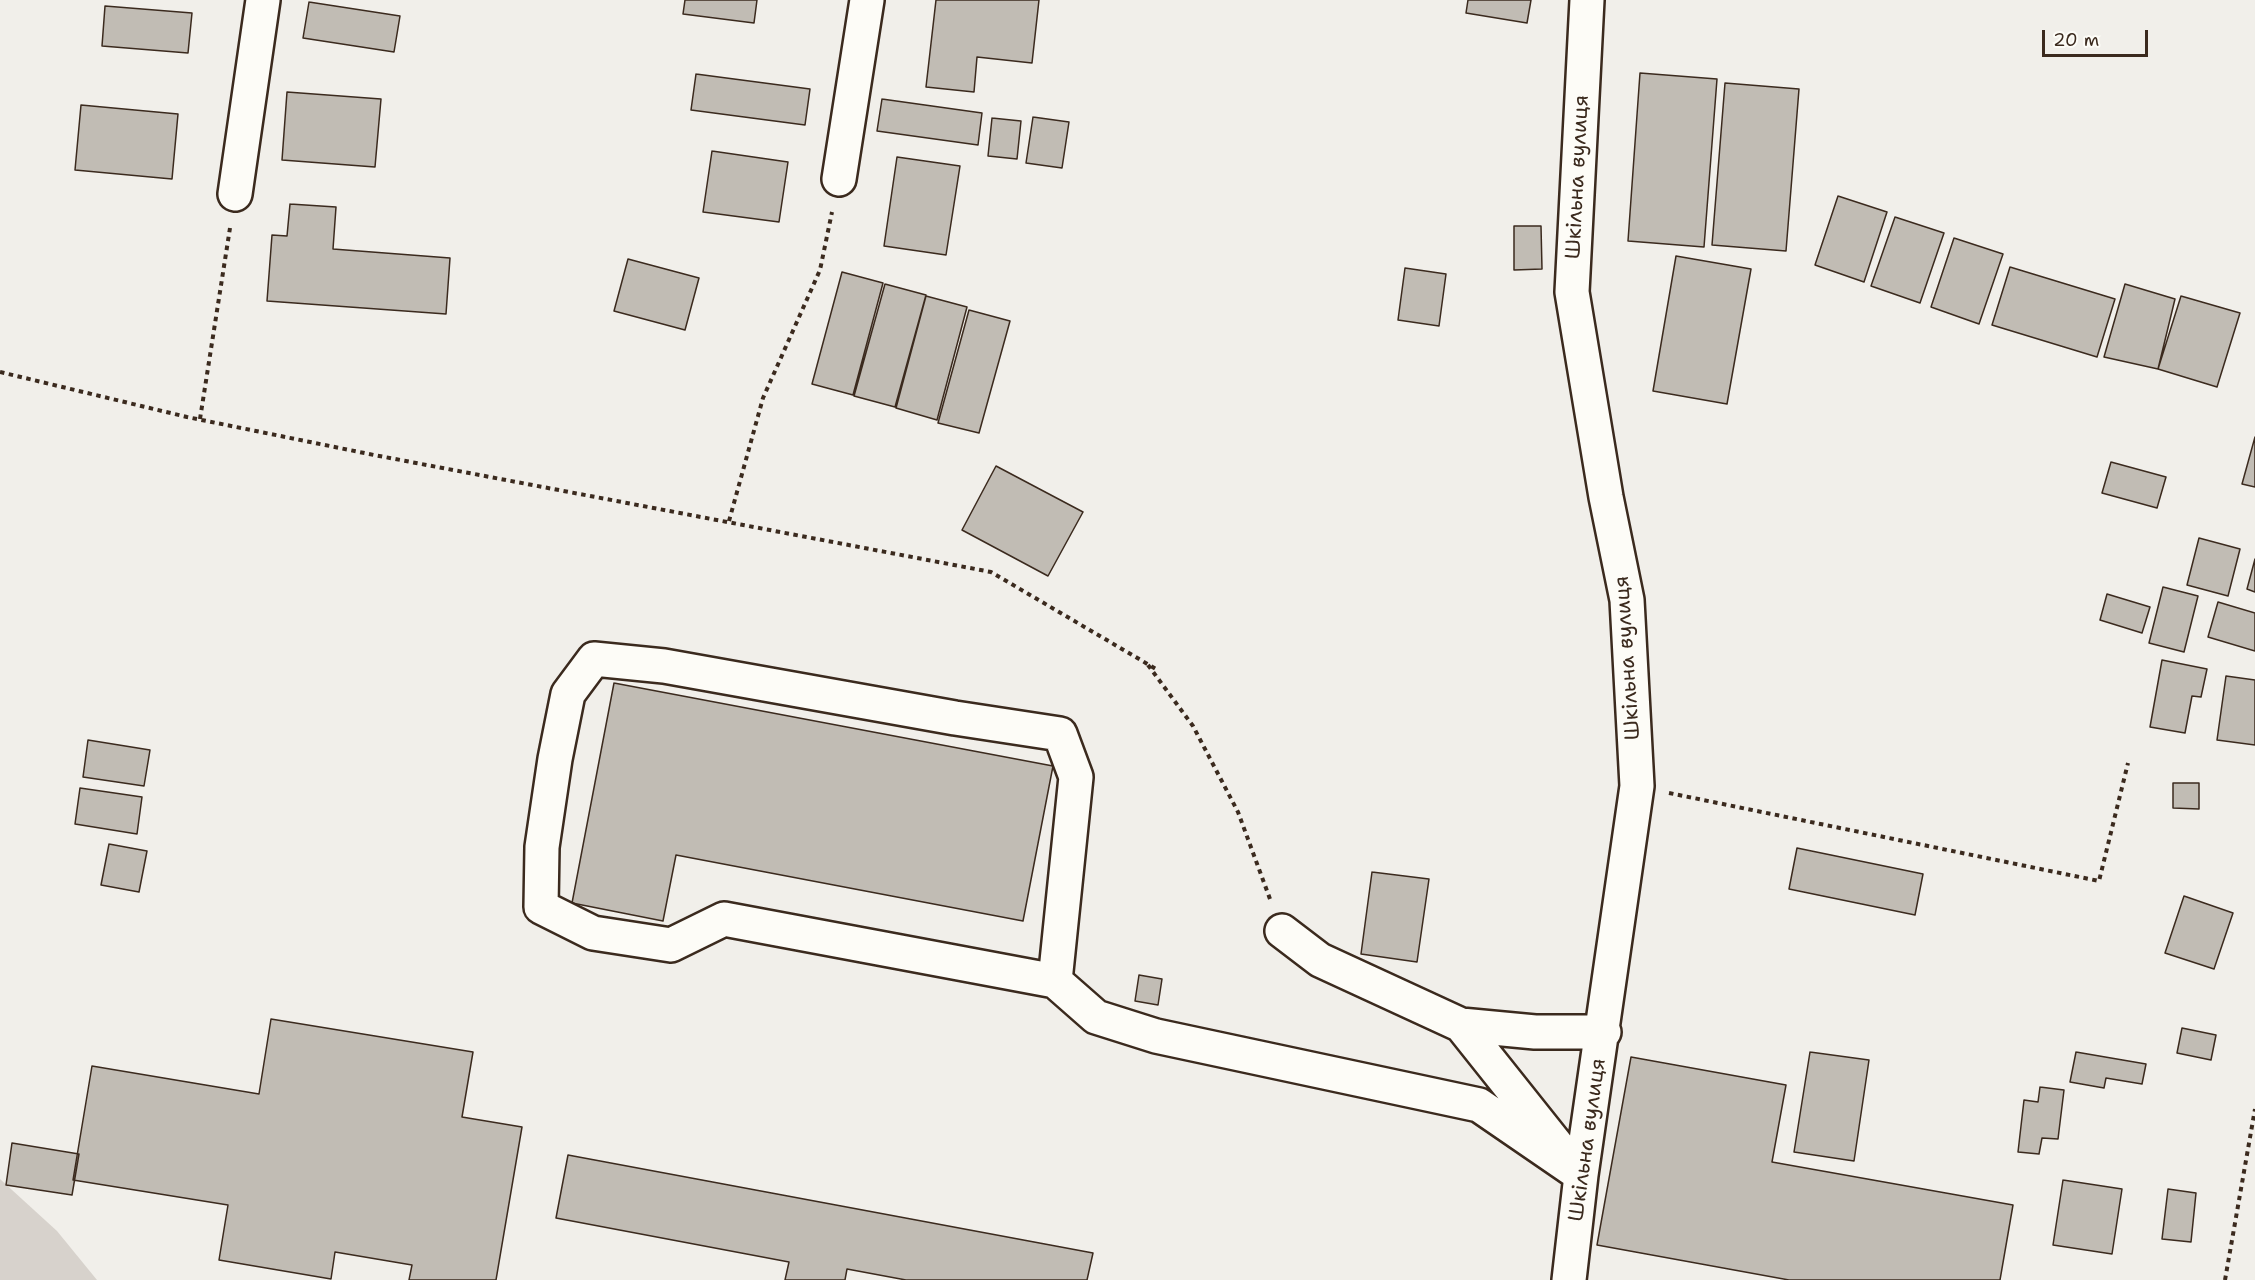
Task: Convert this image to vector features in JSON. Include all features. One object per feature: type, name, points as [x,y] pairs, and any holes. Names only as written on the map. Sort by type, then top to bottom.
[{"type":"street","points":[[235,194],[263,0]]},
{"type":"street","points":[[839,179],[867,0]]},
{"type":"street","name":"Шкільна вулиця","points":[[1569,1280],[1581,1175],[1604,1032],[1637,786],[1628,600],[1606,496],[1572,291],[1587,0]]},
{"type":"street","points":[[1055,981],[1076,777],[1060,734],[664,666],[594,659],[568,694],[555,759],[542,847],[541,907],[593,933],[671,945],[724,919],[1055,981],[1096,1017],[1156,1036],[1479,1105],[1581,1175]]},
{"type":"street","points":[[1282,931],[1320,960],[1461,1025],[1535,1032],[1604,1032]]},
{"type":"street","points":[[1461,1025],[1581,1175]]},
{"type":"path","points":[[729,521],[763,398],[820,270],[839,179]]},
{"type":"path","points":[[200,419],[235,194]]},
{"type":"path","points":[[0,372],[200,419],[374,455],[991,572],[1156,669]]},
{"type":"path","points":[[1147,664],[1193,726],[1238,812],[1282,931]]},
{"type":"path","points":[[1637,786],[2100,880],[2128,763]]},
{"type":"path","points":[[2225,1280],[2255,1109]]},
{"type":"shaded area","points":[[0,1179],[57,1231],[97,1280],[0,1280]]},
{"type":"building","points":[[685,0],[757,0],[754,23],[683,14]]},
{"type":"building","points":[[936,0],[1039,0],[1032,63],[977,57],[974,92],[926,87]]},
{"type":"building","points":[[1468,0],[1531,0],[1527,23],[1466,13]]},
{"type":"building","points":[[309,2],[400,16],[394,52],[303,38]]},
{"type":"building","points":[[105,6],[192,13],[188,53],[102,46]]},
{"type":"building","points":[[1640,73],[1717,79],[1704,247],[1628,241]]},
{"type":"building","points":[[696,74],[810,89],[805,125],[691,110]]},
{"type":"building","points":[[1725,83],[1799,89],[1786,251],[1712,245]]},
{"type":"building","points":[[287,92],[381,99],[375,167],[282,160]]},
{"type":"building","points":[[882,99],[982,113],[978,145],[877,131]]},
{"type":"building","points":[[81,105],[178,114],[172,179],[75,170]]},
{"type":"building","points":[[1033,117],[1069,122],[1062,168],[1026,163]]},
{"type":"building","points":[[992,118],[1021,121],[1017,159],[988,156]]},
{"type":"building","points":[[712,151],[788,162],[779,222],[703,212]]},
{"type":"building","points":[[897,157],[960,166],[946,255],[884,246]]},
{"type":"building","points":[[1838,196],[1887,212],[1864,282],[1815,265]]},
{"type":"building","points":[[290,204],[336,207],[333,249],[450,258],[446,314],[267,301],[272,235],[287,236]]},
{"type":"building","points":[[1895,217],[1944,233],[1920,303],[1871,286]]},
{"type":"building","points":[[1514,226],[1541,226],[1542,269],[1514,270]]},
{"type":"building","points":[[1954,238],[2003,254],[1979,324],[1931,307]]},
{"type":"building","points":[[1676,256],[1751,269],[1727,404],[1653,391]]},
{"type":"building","points":[[628,259],[699,278],[685,330],[614,311]]},
{"type":"building","points":[[2010,267],[2115,299],[2097,357],[1992,325]]},
{"type":"building","points":[[1405,268],[1446,274],[1439,326],[1398,320]]},
{"type":"building","points":[[842,272],[883,283],[853,395],[812,384]]},
{"type":"building","points":[[885,284],[926,295],[895,407],[854,396]]},
{"type":"building","points":[[2125,284],[2175,299],[2158,369],[2104,357]]},
{"type":"building","points":[[926,296],[967,307],[937,420],[896,408]]},
{"type":"building","points":[[2181,296],[2240,313],[2217,387],[2158,369]]},
{"type":"building","points":[[969,310],[1010,321],[979,433],[938,423]]},
{"type":"building","points":[[2255,437],[2255,487],[2242,484]]},
{"type":"building","points":[[2111,462],[2166,477],[2157,508],[2102,493]]},
{"type":"building","points":[[996,466],[1083,512],[1048,576],[962,530]]},
{"type":"building","points":[[2199,538],[2240,549],[2228,596],[2187,585]]},
{"type":"building","points":[[2255,559],[2255,592],[2247,589]]},
{"type":"building","points":[[2163,587],[2198,596],[2184,652],[2149,643]]},
{"type":"building","points":[[2107,594],[2150,607],[2142,633],[2100,620]]},
{"type":"building","points":[[2218,602],[2255,613],[2255,651],[2208,637]]},
{"type":"building","points":[[2162,660],[2207,669],[2201,697],[2192,696],[2185,733],[2150,727]]},
{"type":"building","points":[[2226,676],[2255,680],[2255,745],[2217,740]]},
{"type":"building","points":[[614,683],[1053,766],[1023,921],[676,855],[663,921],[572,903]]},
{"type":"building","points":[[88,740],[150,750],[144,786],[83,777]]},
{"type":"building","points":[[2173,783],[2199,783],[2199,809],[2173,808]]},
{"type":"building","points":[[80,788],[142,797],[137,834],[75,824]]},
{"type":"building","points":[[109,844],[147,851],[139,892],[101,885]]},
{"type":"building","points":[[1797,848],[1923,874],[1915,915],[1789,889]]},
{"type":"building","points":[[1372,872],[1429,879],[1417,962],[1361,954]]},
{"type":"building","points":[[2184,896],[2233,913],[2214,969],[2165,953]]},
{"type":"building","points":[[1139,975],[1162,979],[1158,1005],[1135,1001]]},
{"type":"building","points":[[271,1019],[473,1052],[462,1117],[522,1127],[496,1280],[409,1280],[412,1265],[335,1252],[331,1279],[219,1260],[228,1205],[73,1180],[92,1066],[259,1094]]},
{"type":"building","points":[[2182,1028],[2216,1035],[2211,1060],[2177,1053]]},
{"type":"building","points":[[1810,1052],[1869,1060],[1854,1161],[1794,1152]]},
{"type":"building","points":[[2076,1052],[2146,1064],[2142,1084],[2106,1078],[2104,1088],[2070,1082]]},
{"type":"building","points":[[1631,1057],[1786,1085],[1772,1162],[2013,1205],[2000,1280],[1789,1280],[1597,1245]]},
{"type":"building","points":[[2040,1087],[2064,1090],[2058,1139],[2042,1138],[2039,1154],[2018,1152],[2024,1100],[2038,1102]]},
{"type":"building","points":[[12,1143],[79,1154],[72,1195],[6,1185]]},
{"type":"building","points":[[568,1155],[1093,1253],[1087,1280],[906,1280],[847,1269],[845,1280],[785,1280],[789,1262],[556,1218]]},
{"type":"building","points":[[2063,1180],[2122,1189],[2112,1254],[2053,1245]]},
{"type":"building","points":[[2168,1189],[2196,1193],[2191,1242],[2162,1239]]}]
